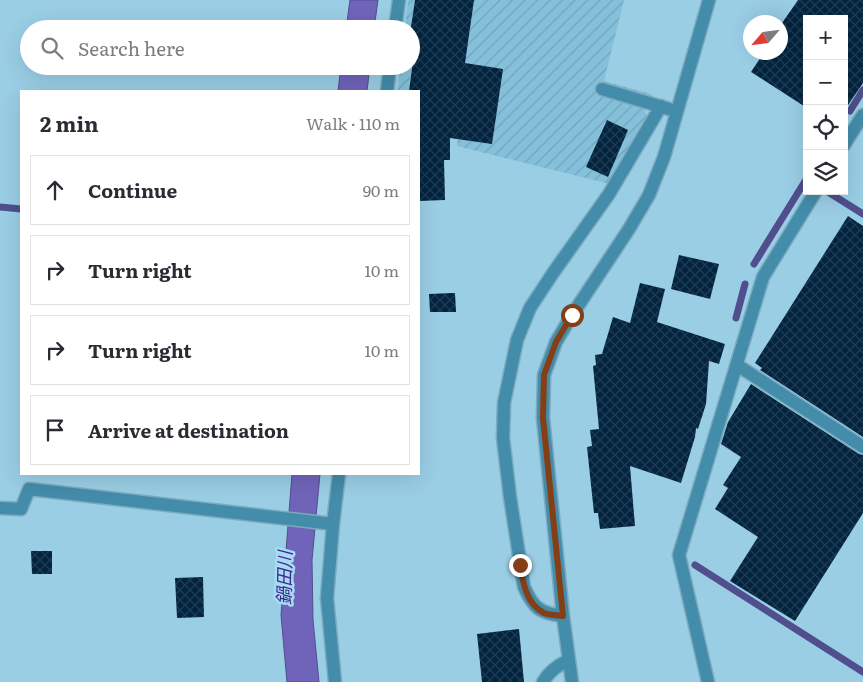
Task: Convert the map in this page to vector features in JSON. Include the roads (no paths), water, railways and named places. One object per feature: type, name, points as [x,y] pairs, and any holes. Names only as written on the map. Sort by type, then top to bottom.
[{"type":"street","points":[[397,20],[399,0]]},
{"type":"street","points":[[572,682],[563,616],[543,418],[544,375],[560,335],[630,229],[648,196],[664,157],[709,0]]},
{"type":"street","points":[[387,90],[389,75]]},
{"type":"street","points":[[602,89],[676,111]]},
{"type":"street","points":[[563,616],[545,614],[538,609],[524,587],[503,438],[505,393],[517,340],[530,308],[610,194],[661,106]]},
{"type":"street","points":[[848,139],[863,115]]},
{"type":"street","points":[[708,682],[679,555],[763,277],[814,195]]},
{"type":"street","points":[[737,365],[863,447]]},
{"type":"street","points":[[335,682],[328,598],[327,523],[339,475]]},
{"type":"street","points":[[0,508],[21,509],[29,489],[327,523]]},
{"type":"street","points":[[543,682],[546,676],[557,666],[569,660]]},
{"type":"water","points":[[350,0],[378,0],[375,20],[347,20]]},
{"type":"water","points":[[340,75],[369,75],[367,90],[338,90]]},
{"type":"water","name":"鍋田川","points":[[292,475],[320,475],[312,560],[313,620],[319,682],[287,682],[281,615]]},
{"type":"waterway","points":[[850,111],[863,90]]},
{"type":"waterway","points":[[754,264],[803,184]]},
{"type":"waterway","points":[[833,195],[863,214]]},
{"type":"waterway","points":[[0,207],[20,209]]},
{"type":"waterway","points":[[736,318],[745,284]]},
{"type":"waterway","points":[[695,565],[863,672]]}]
